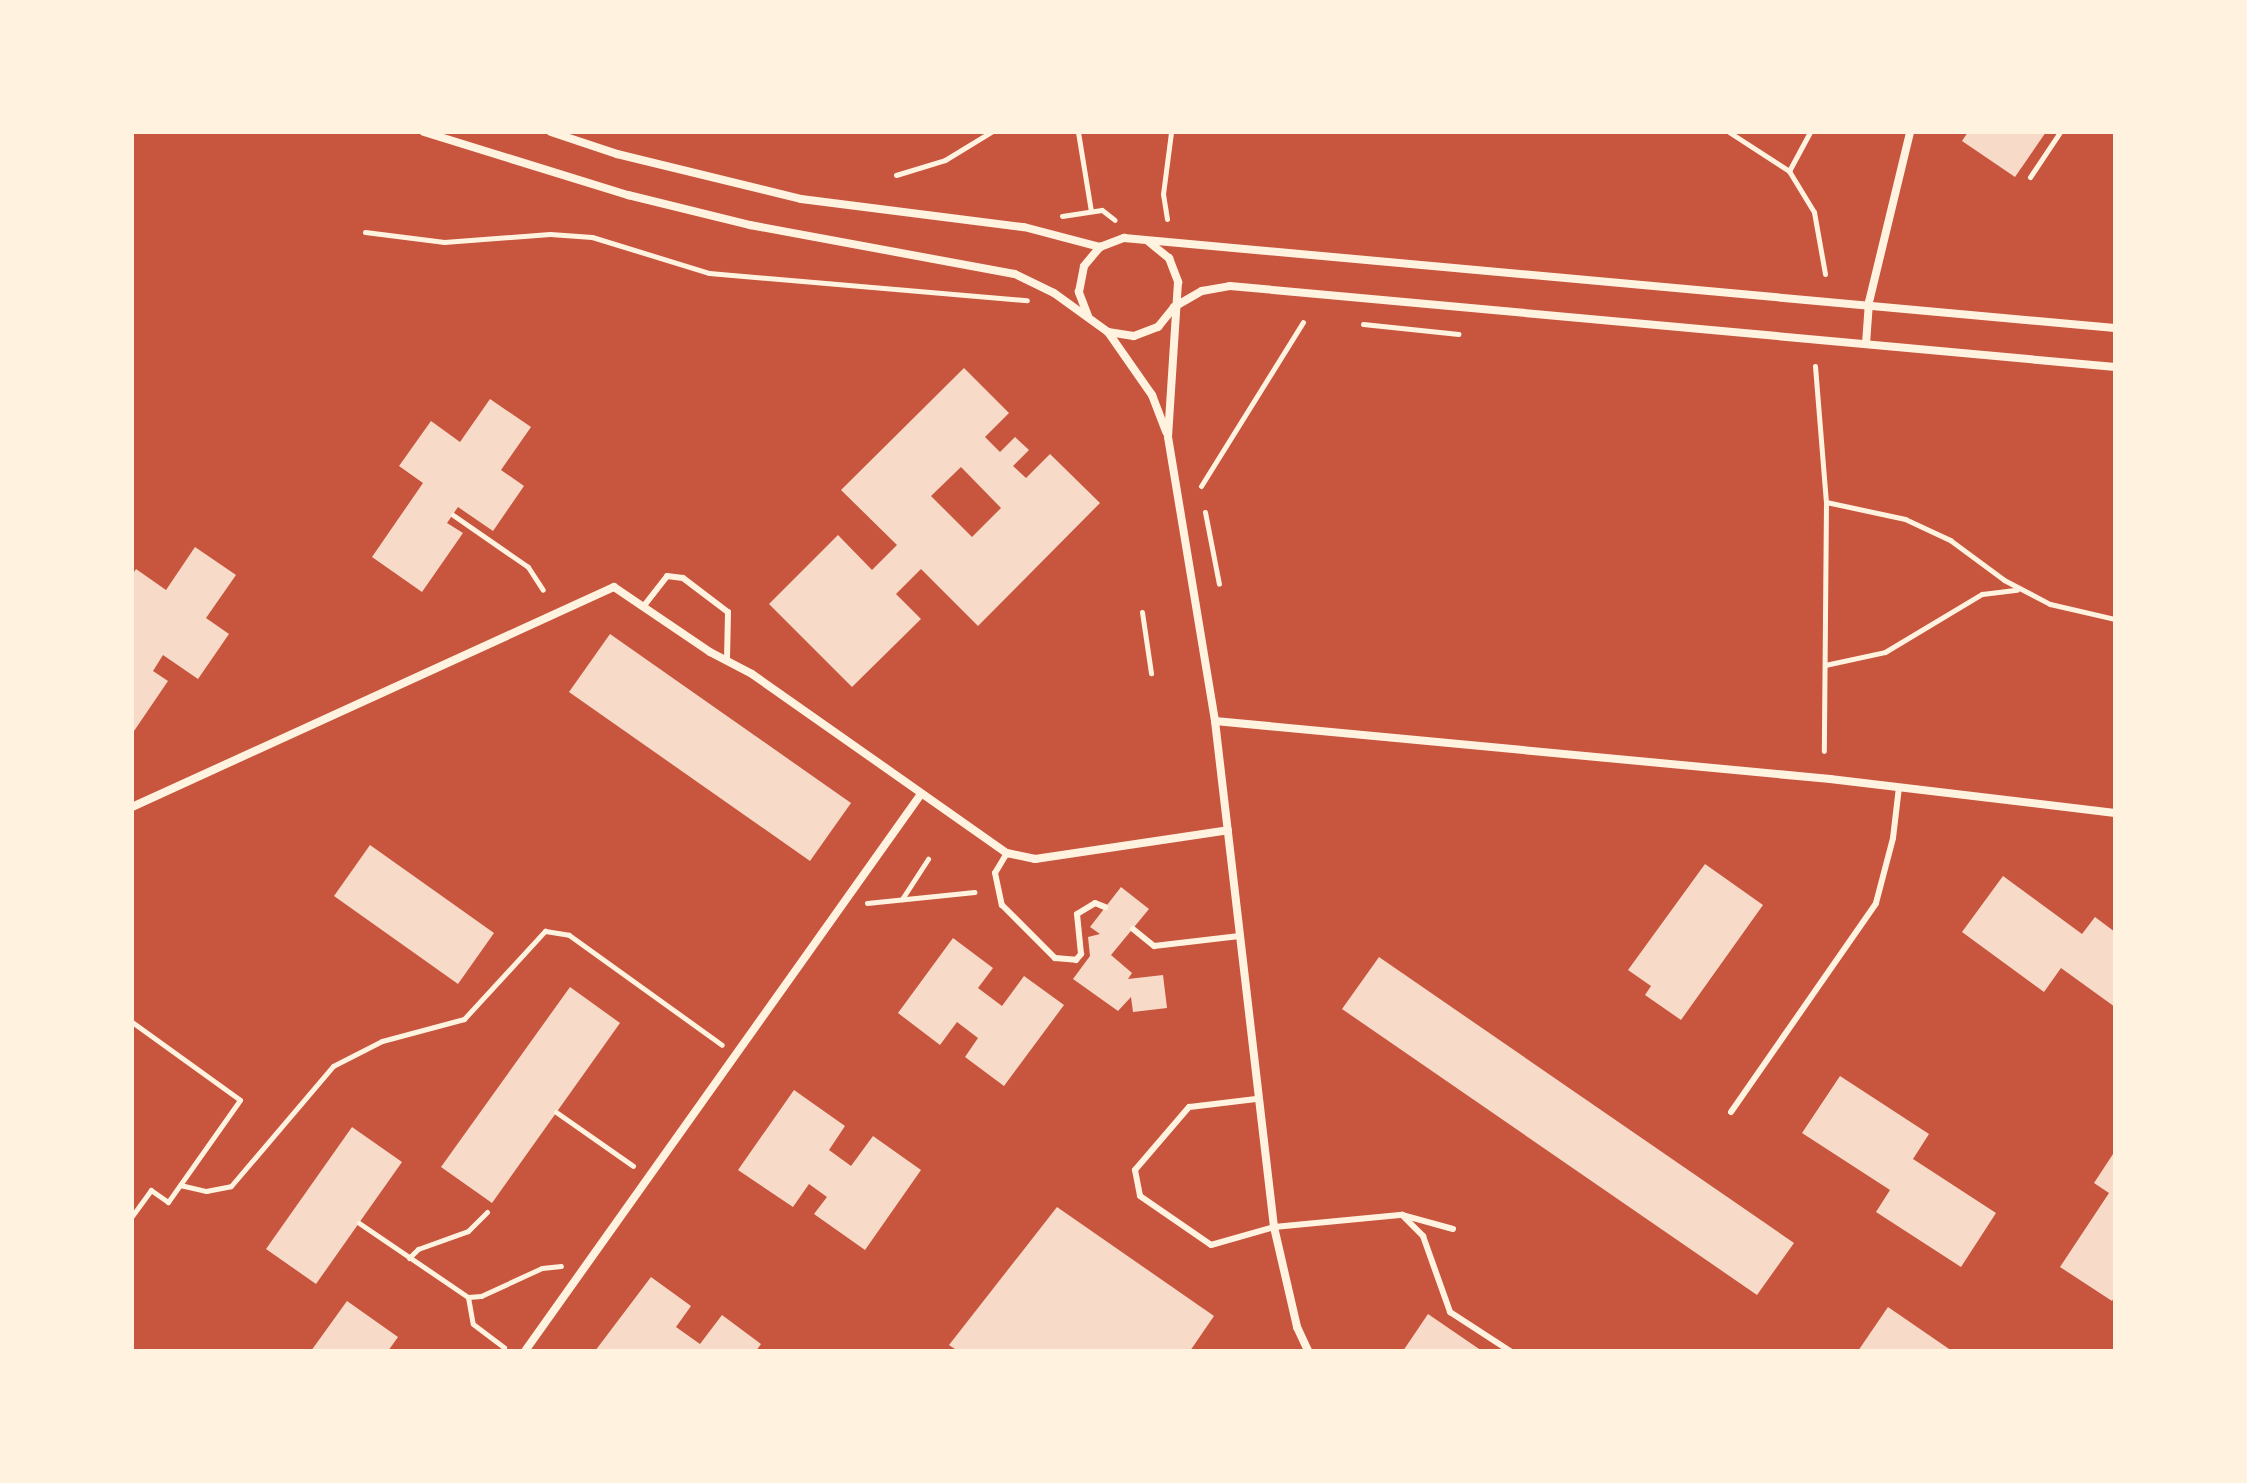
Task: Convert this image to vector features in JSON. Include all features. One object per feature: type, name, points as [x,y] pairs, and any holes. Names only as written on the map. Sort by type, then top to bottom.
[{"type":"street","points":[[424,132],[628,195],[750,225],[1015,274],[1088,316],[1108,332],[1152,395],[1168,437],[1215,721],[1256,1099],[1274,1227],[1297,1327],[1308,1351]]},
{"type":"street","points":[[551,132],[617,154],[801,199],[1024,227],[1100,247]]},
{"type":"street","points":[[1866,344],[1869,302],[1910,132]]},
{"type":"street","points":[[1088,316],[1079,292],[1084,266],[1100,247],[1124,238],[1869,302],[2115,328]]},
{"type":"street","points":[[1149,242],[1169,258],[1178,282],[1168,437]]},
{"type":"street","points":[[1108,332],[1134,336],[1158,327],[1174,307],[1202,291],[1230,286],[1742,329],[2115,367]]},
{"type":"street","points":[[132,807],[614,587],[1007,853],[1035,859],[1228,830]]},
{"type":"street","points":[[1215,721],[1899,787],[2115,813]]},
{"type":"street","points":[[525,1351],[921,794]]},
{"type":"lane","points":[[643,607],[667,576],[683,578],[728,612],[727,661]]},
{"type":"lane","points":[[1731,1112],[1876,903],[1893,838],[1899,787]]},
{"type":"lane","points":[[1007,853],[995,873],[1002,905],[1055,958],[1076,960],[1081,954],[1077,914],[1095,903],[1105,907]]},
{"type":"lane","points":[[1133,929],[1154,946],[1239,936]]},
{"type":"lane","points":[[1256,1099],[1189,1107],[1135,1170],[1140,1196],[1211,1245],[1274,1227],[1402,1215],[1453,1229]]},
{"type":"lane","points":[[1402,1215],[1423,1236],[1450,1312],[1510,1351]]},
{"type":"path","points":[[896,175],[945,160],[991,132]]},
{"type":"path","points":[[1078,132],[1091,211]]},
{"type":"path","points":[[1167,219],[1163,194],[1171,132]]},
{"type":"path","points":[[1729,132],[1789,171],[1814,212],[1825,274]]},
{"type":"path","points":[[1789,171],[1810,132]]},
{"type":"path","points":[[2030,177],[2060,132]]},
{"type":"path","points":[[1060,217],[1091,211],[1112,215],[1124,238]]},
{"type":"path","points":[[365,232],[444,242],[550,234],[592,237],[709,273],[1022,304],[1033,297]]},
{"type":"path","points":[[1201,486],[1303,322]]},
{"type":"path","points":[[1363,324],[1458,334]]},
{"type":"path","points":[[1815,366],[1826,502],[1824,751]]},
{"type":"path","points":[[1826,502],[1880,511],[1929,529],[2022,591],[2075,612],[2115,619]]},
{"type":"path","points":[[1205,512],[1219,584]]},
{"type":"path","points":[[453,515],[528,567],[543,590]]},
{"type":"path","points":[[1825,665],[1885,652],[1982,594],[1998,588],[2022,591]]},
{"type":"path","points":[[1142,612],[1151,673]]},
{"type":"path","points":[[901,900],[928,859]]},
{"type":"path","points":[[866,903],[974,892]]},
{"type":"path","points":[[180,1185],[206,1191],[231,1186],[333,1066],[373,1044],[464,1019],[545,931],[569,935],[736,1054]]},
{"type":"path","points":[[132,1022],[240,1100],[168,1202],[151,1190],[132,1216]]},
{"type":"path","points":[[556,1112],[633,1166]]},
{"type":"path","points":[[409,1258],[418,1249],[474,1228],[487,1212]]},
{"type":"path","points":[[359,1223],[468,1297],[473,1324],[504,1347]]},
{"type":"path","points":[[468,1297],[542,1268],[562,1266]]},
{"type":"building","points":[[1968,132],[2046,132],[2015,177],[1962,141]]},
{"type":"building","points":[[964,368],[1009,413],[985,437],[1000,452],[1015,437],[1029,450],[1013,466],[1026,478],[1050,454],[1100,503],[978,626],[921,569],[896,594],[921,619],[852,687],[769,604],[838,535],[872,570],[897,545],[841,490]],"holes":[[[961,467],[1001,508],[972,537],[931,496]]]},
{"type":"building","points":[[490,399],[531,427],[501,470],[524,486],[493,531],[458,507],[447,523],[463,533],[422,592],[372,557],[423,483],[399,466],[431,421],[460,442]]},
{"type":"building","points":[[195,547],[236,575],[206,618],[229,634],[198,679],[163,655],[153,671],[168,681],[132,734],[132,575],[136,569],[166,590]]},
{"type":"building","points":[[610,634],[851,803],[810,861],[569,692]]},
{"type":"building","points":[[370,845],[494,933],[458,984],[334,896]]},
{"type":"building","points":[[1705,864],[1763,905],[1681,1020],[1645,995],[1651,986],[1628,970]]},
{"type":"building","points":[[2003,876],[2082,934],[2095,917],[2115,932],[2115,1007],[2061,968],[2044,992],[1962,932]]},
{"type":"building","points":[[1121,887],[1149,909],[1111,955],[1132,973],[1128,979],[1163,975],[1167,1008],[1133,1012],[1131,997],[1118,1011],[1073,979],[1090,956],[1088,937],[1100,934],[1090,927]]},
{"type":"building","points":[[953,938],[993,968],[978,988],[1002,1006],[1024,976],[1064,1005],[1004,1086],[965,1057],[978,1038],[957,1022],[940,1045],[898,1013]]},
{"type":"building","points":[[1379,957],[1794,1243],[1757,1295],[1342,1009]]},
{"type":"building","points":[[570,987],[620,1023],[492,1203],[441,1167]]},
{"type":"building","points":[[1840,1076],[1929,1134],[1913,1159],[1996,1213],[1961,1267],[1876,1212],[1890,1190],[1802,1133]]},
{"type":"building","points":[[794,1090],[845,1126],[829,1150],[851,1166],[873,1136],[921,1170],[865,1250],[814,1214],[827,1197],[809,1184],[793,1207],[738,1170]]},
{"type":"building","points":[[352,1127],[402,1162],[316,1284],[266,1249]]},
{"type":"building","points":[[2115,1151],[2115,1296],[2112,1301],[2060,1267],[2109,1193],[2094,1183]]},
{"type":"building","points":[[1057,1207],[1214,1316],[1190,1351],[958,1351],[949,1345]]},
{"type":"building","points":[[651,1277],[691,1306],[676,1327],[700,1344],[722,1315],[761,1344],[756,1351],[595,1351]]},
{"type":"building","points":[[347,1301],[398,1337],[388,1351],[311,1351]]},
{"type":"building","points":[[1888,1307],[1952,1351],[1858,1351]]},
{"type":"building","points":[[1428,1314],[1482,1351],[1403,1351]]}]
